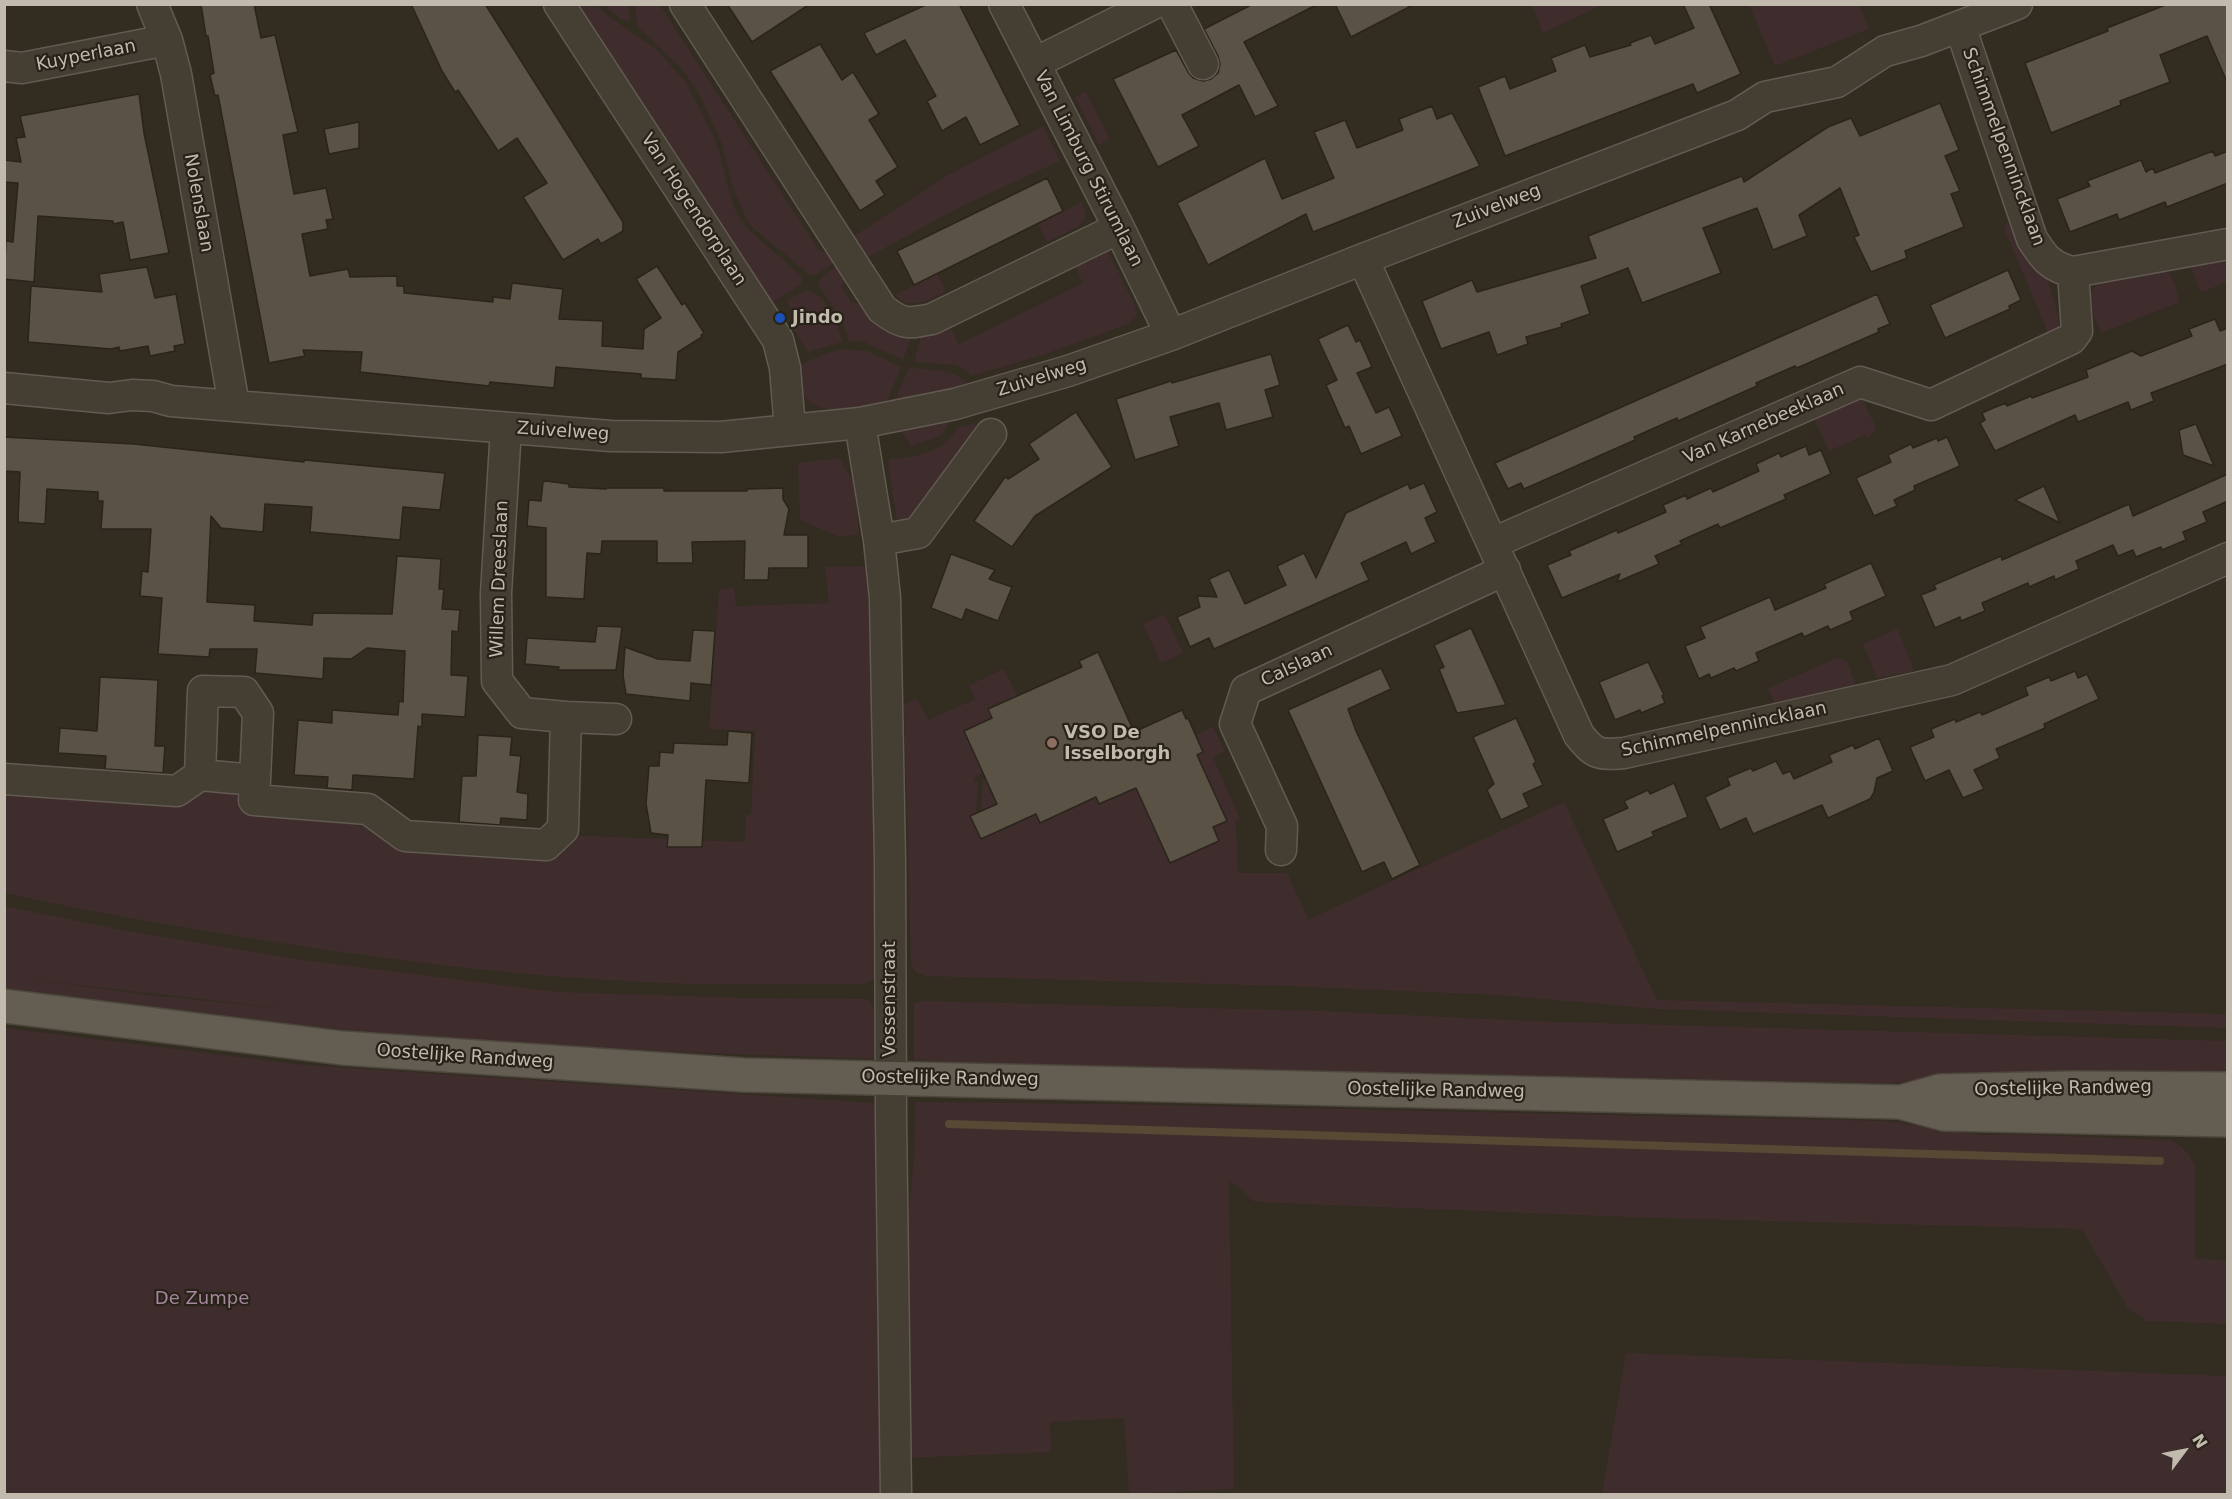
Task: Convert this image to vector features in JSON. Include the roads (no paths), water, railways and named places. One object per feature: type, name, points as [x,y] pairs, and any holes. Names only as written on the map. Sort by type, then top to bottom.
[{"type":"main road","name":"Oostelijke Randweg","points":[[4,1006],[342,1048],[744,1075],[1900,1102],[1944,1114],[2228,1120]]},
{"type":"main road","name":"Oostelijke Randweg","points":[[1900,1102],[1940,1090],[2228,1089]]},
{"type":"street","name":"Nolenslaan","points":[[152,4],[167,40],[176,74],[234,405]]},
{"type":"street","name":"Van Hogendorplaan","points":[[559,4],[778,340],[785,368],[790,429]]},
{"type":"street","points":[[685,4],[882,309],[898,321],[932,320],[1119,228]]},
{"type":"street","name":"Van Limburg Stirumlaan","points":[[1005,4],[1171,335]]},
{"type":"street","points":[[1035,63],[1153,4]]},
{"type":"street","points":[[1172,4],[1203,64]]},
{"type":"street","name":"Zuivelweg","points":[[4,388],[109,398],[132,395],[153,396],[171,401],[611,436],[721,437],[860,423],[955,404],[1068,370],[1171,335],[1737,115],[1765,97],[1838,81],[1885,51],[1921,41],[2017,4]]},
{"type":"street","name":"Schimmelpennincklaan","points":[[1960,26],[2032,239],[2041,254],[2056,268],[2073,272]]},
{"type":"street","name":"Kuyperlaan","points":[[4,66],[22,68],[167,40]]},
{"type":"street","points":[[2073,272],[2228,244]]},
{"type":"street","name":"Schimmelpennincklaan","points":[[1363,259],[1578,735],[1589,747],[1602,755],[1624,753],[1952,680],[2228,558]]},
{"type":"street","name":"Van Karnebeeklaan","points":[[1493,543],[1860,382],[1931,405],[2071,339],[2077,331],[2073,272]]},
{"type":"street","name":"Vossenstraat","points":[[860,423],[879,540],[885,609],[890,860],[890,1078],[896,1494]]},
{"type":"street","name":"Willem Dreeslaan","points":[[506,428],[496,593],[497,681],[522,713],[616,719]]},
{"type":"street","points":[[879,540],[918,533],[991,434]]},
{"type":"street","name":"Calslaan","points":[[1281,850],[1282,826],[1235,724],[1246,690],[1504,570]]},
{"type":"street","points":[[200,775],[202,691],[244,692],[258,713],[254,800],[368,809],[405,836],[546,846],[563,829],[566,717]]},
{"type":"street","points":[[4,779],[177,791],[200,775],[255,780]]},
{"type":"waterway","points":[[949,1124],[2160,1161]]},
{"type":"place","name":"Jindo","points":[[780,318]]},
{"type":"place","name":"VSO De Isselborgh","points":[[1052,743]]},
{"type":"park label","name":"De Zumpe","points":[[202,1299]]}]
